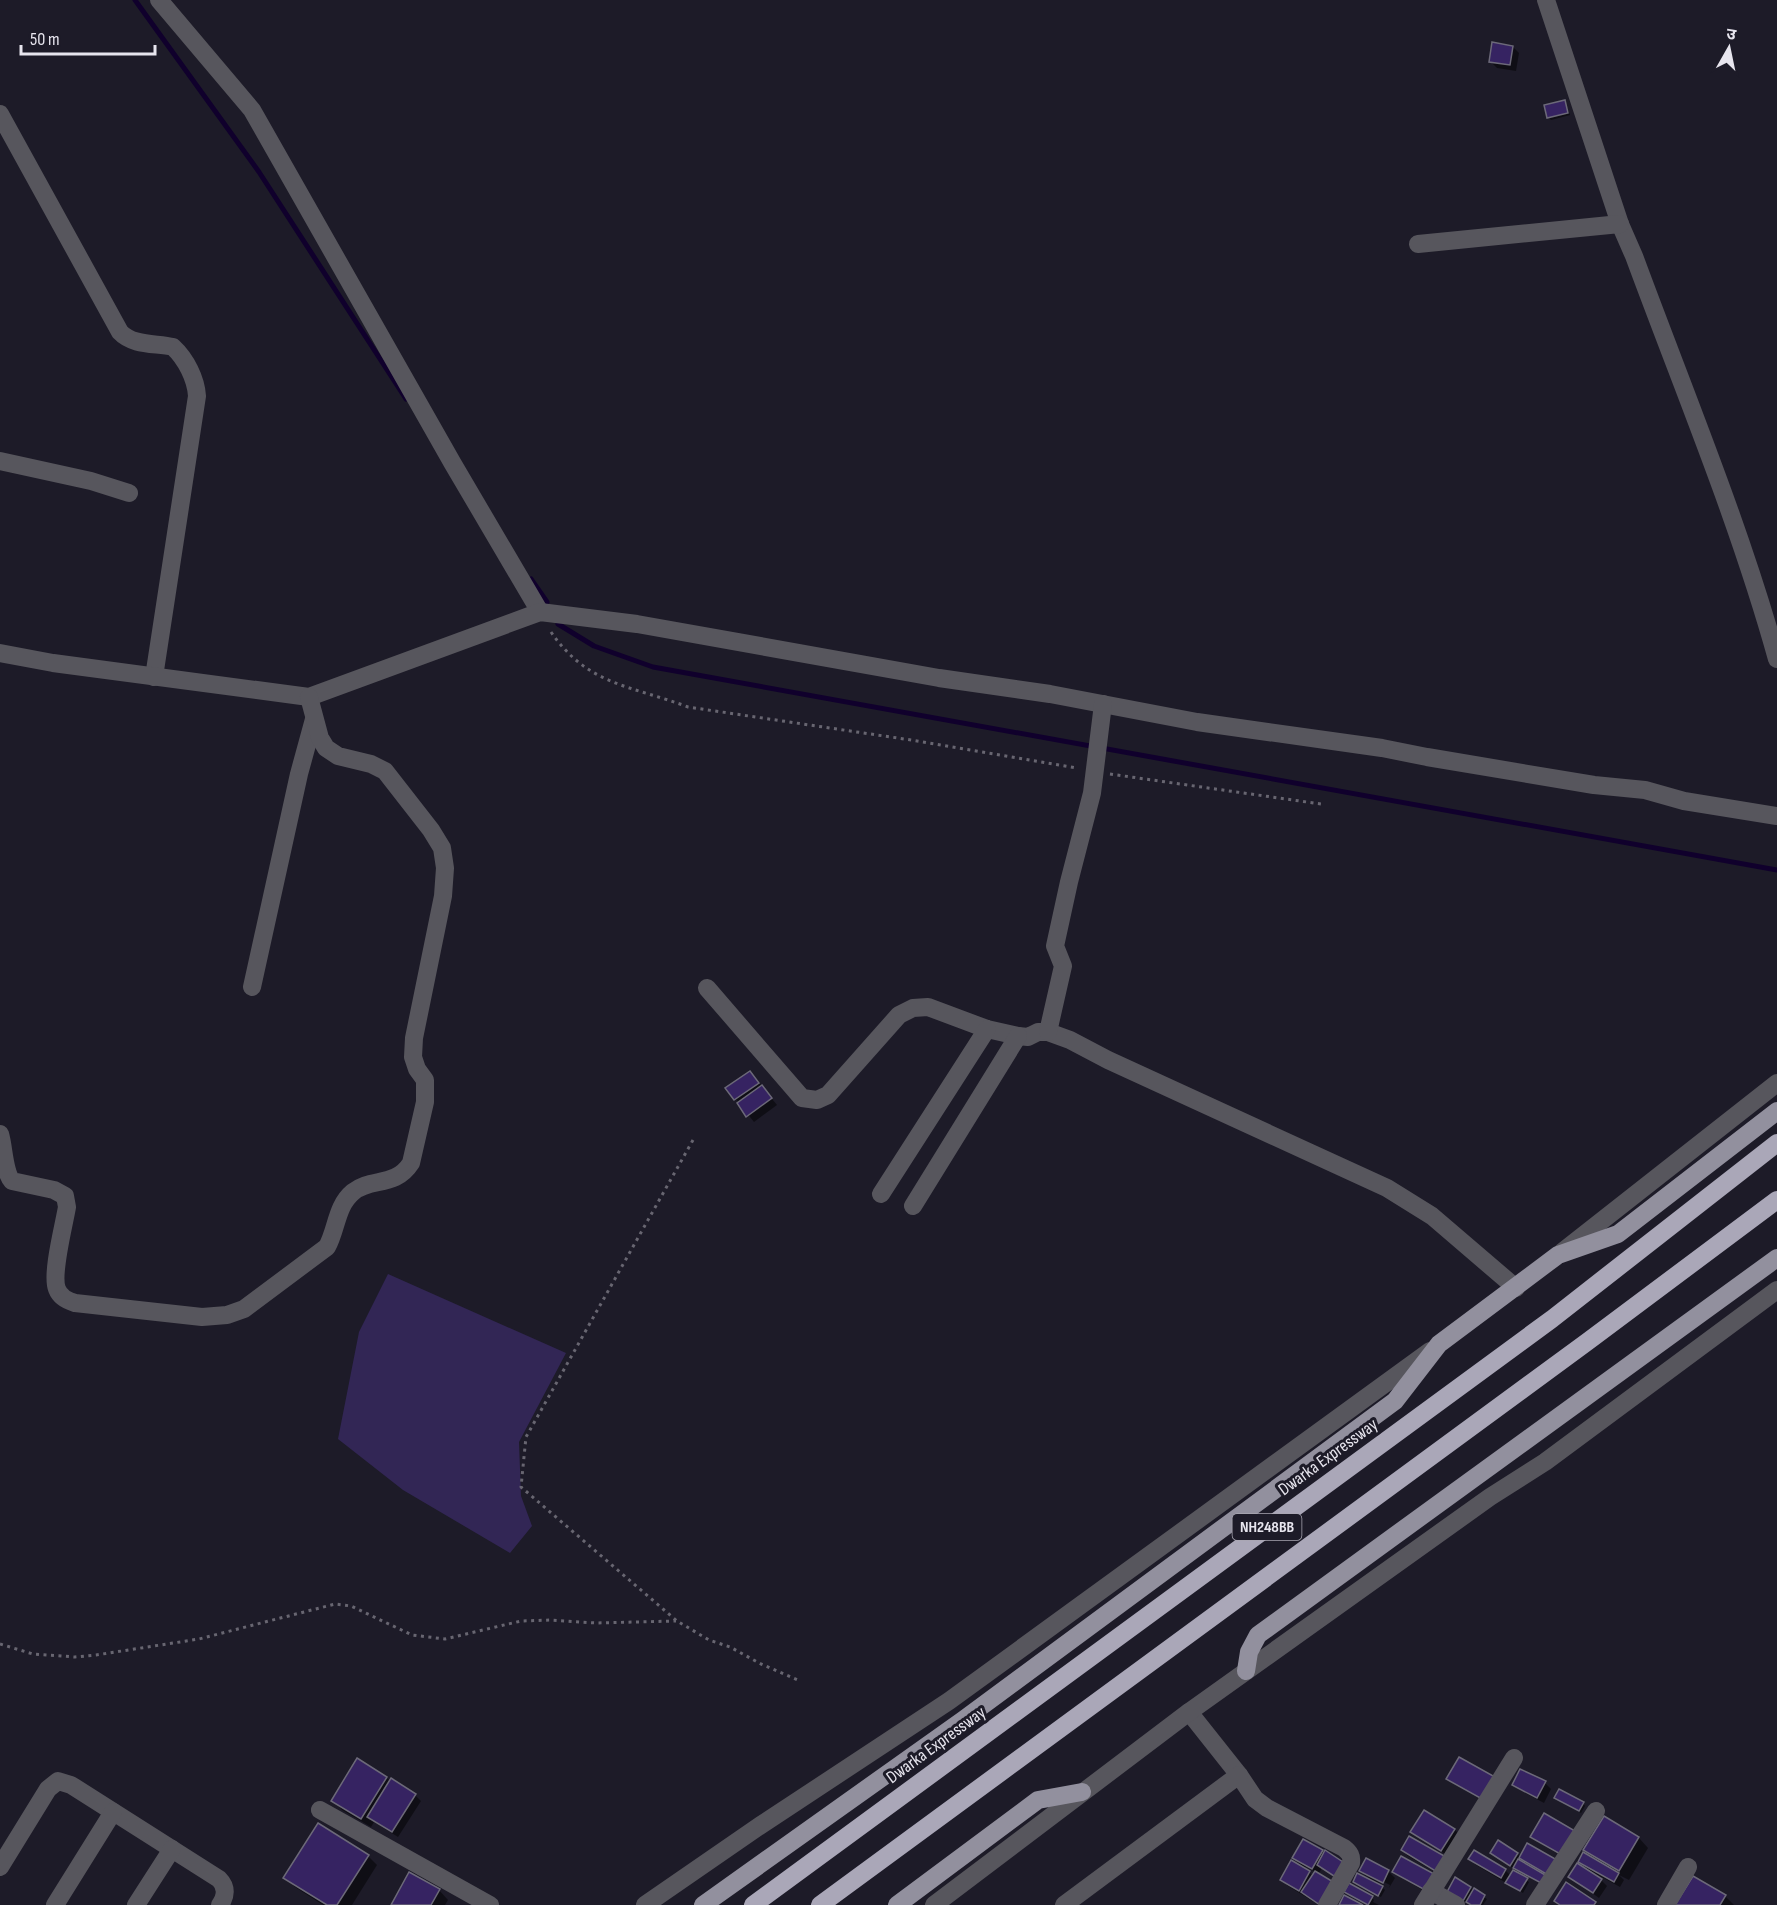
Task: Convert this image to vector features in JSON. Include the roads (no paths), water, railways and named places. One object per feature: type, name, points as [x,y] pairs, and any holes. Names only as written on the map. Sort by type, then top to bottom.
[{"type":"highway","name":"Dwarka Expressway","points":[[753,1905],[1552,1319],[1777,1143]]},
{"type":"highway","name":"NH248BB","points":[[820,1905],[1777,1200]]},
{"type":"main road","points":[[703,1905],[972,1713],[1395,1401],[1439,1344],[1558,1255],[1618,1234],[1777,1111]]},
{"type":"main road","points":[[1246,1671],[1249,1652],[1258,1635],[1777,1258]]},
{"type":"main road","points":[[897,1905],[1038,1800],[1082,1792]]},
{"type":"street","points":[[159,0],[252,110],[540,612]]},
{"type":"street","points":[[1546,0],[1620,224],[1720,487],[1763,608],[1777,659]]},
{"type":"street","points":[[0,114],[120,332],[126,338],[137,342],[173,347],[194,378],[197,387],[154,677]]},
{"type":"street","points":[[1418,244],[1620,224]]},
{"type":"street","points":[[0,461],[91,481],[129,493]]},
{"type":"street","points":[[0,653],[53,663],[309,697],[540,612],[637,624],[939,678],[1050,694],[1197,722],[1382,748],[1594,785],[1644,790],[1684,801],[1777,816]]},
{"type":"street","points":[[0,1134],[7,1176],[12,1181],[54,1190],[65,1196],[67,1207],[55,1278],[57,1290],[61,1295],[75,1303],[202,1317],[227,1315],[244,1310],[327,1247],[344,1201],[352,1192],[361,1186],[393,1179],[407,1169],[411,1163],[425,1102],[425,1080],[417,1069],[413,1057],[414,1038],[443,896],[445,868],[442,848],[431,830],[385,771],[371,764],[338,756],[326,748],[320,738],[309,697]]},
{"type":"street","points":[[1048,1032],[1063,966],[1055,946],[1092,793],[1103,704]]},
{"type":"street","points":[[252,987],[298,774],[315,718]]},
{"type":"street","points":[[706,988],[802,1098],[817,1100],[828,1095],[899,1015],[913,1008],[928,1007],[987,1029],[1018,1036],[1028,1037],[1038,1032],[1048,1032],[1070,1040],[1108,1060],[1387,1188],[1432,1216],[1516,1288]]},
{"type":"street","points":[[881,1194],[987,1029]]},
{"type":"street","points":[[913,1206],[1018,1036]]},
{"type":"street","points":[[1558,1255],[1777,1083]]},
{"type":"street","points":[[934,1905],[1189,1712],[1490,1497],[1545,1462],[1777,1290]]},
{"type":"street","points":[[645,1905],[949,1701],[1439,1344]]},
{"type":"street","points":[[1189,1712],[1239,1775],[1247,1790],[1267,1808],[1350,1853],[1351,1863],[1327,1905]]},
{"type":"street","points":[[1456,1905],[1427,1898],[1514,1758]]},
{"type":"street","points":[[1064,1905],[1239,1775]]},
{"type":"street","points":[[0,1867],[48,1789],[58,1781],[71,1785],[224,1884],[226,1891],[220,1905]]},
{"type":"street","points":[[320,1810],[490,1905]]},
{"type":"street","points":[[1535,1905],[1596,1811]]},
{"type":"street","points":[[55,1905],[113,1812]]},
{"type":"street","points":[[136,1905],[172,1849]]},
{"type":"street","points":[[1666,1905],[1688,1868]]},
{"type":"waterway","points":[[135,0],[259,172],[406,399]]},
{"type":"waterway","points":[[531,579],[547,602]]},
{"type":"waterway","points":[[558,624],[594,646],[653,667],[1777,870]]}]
